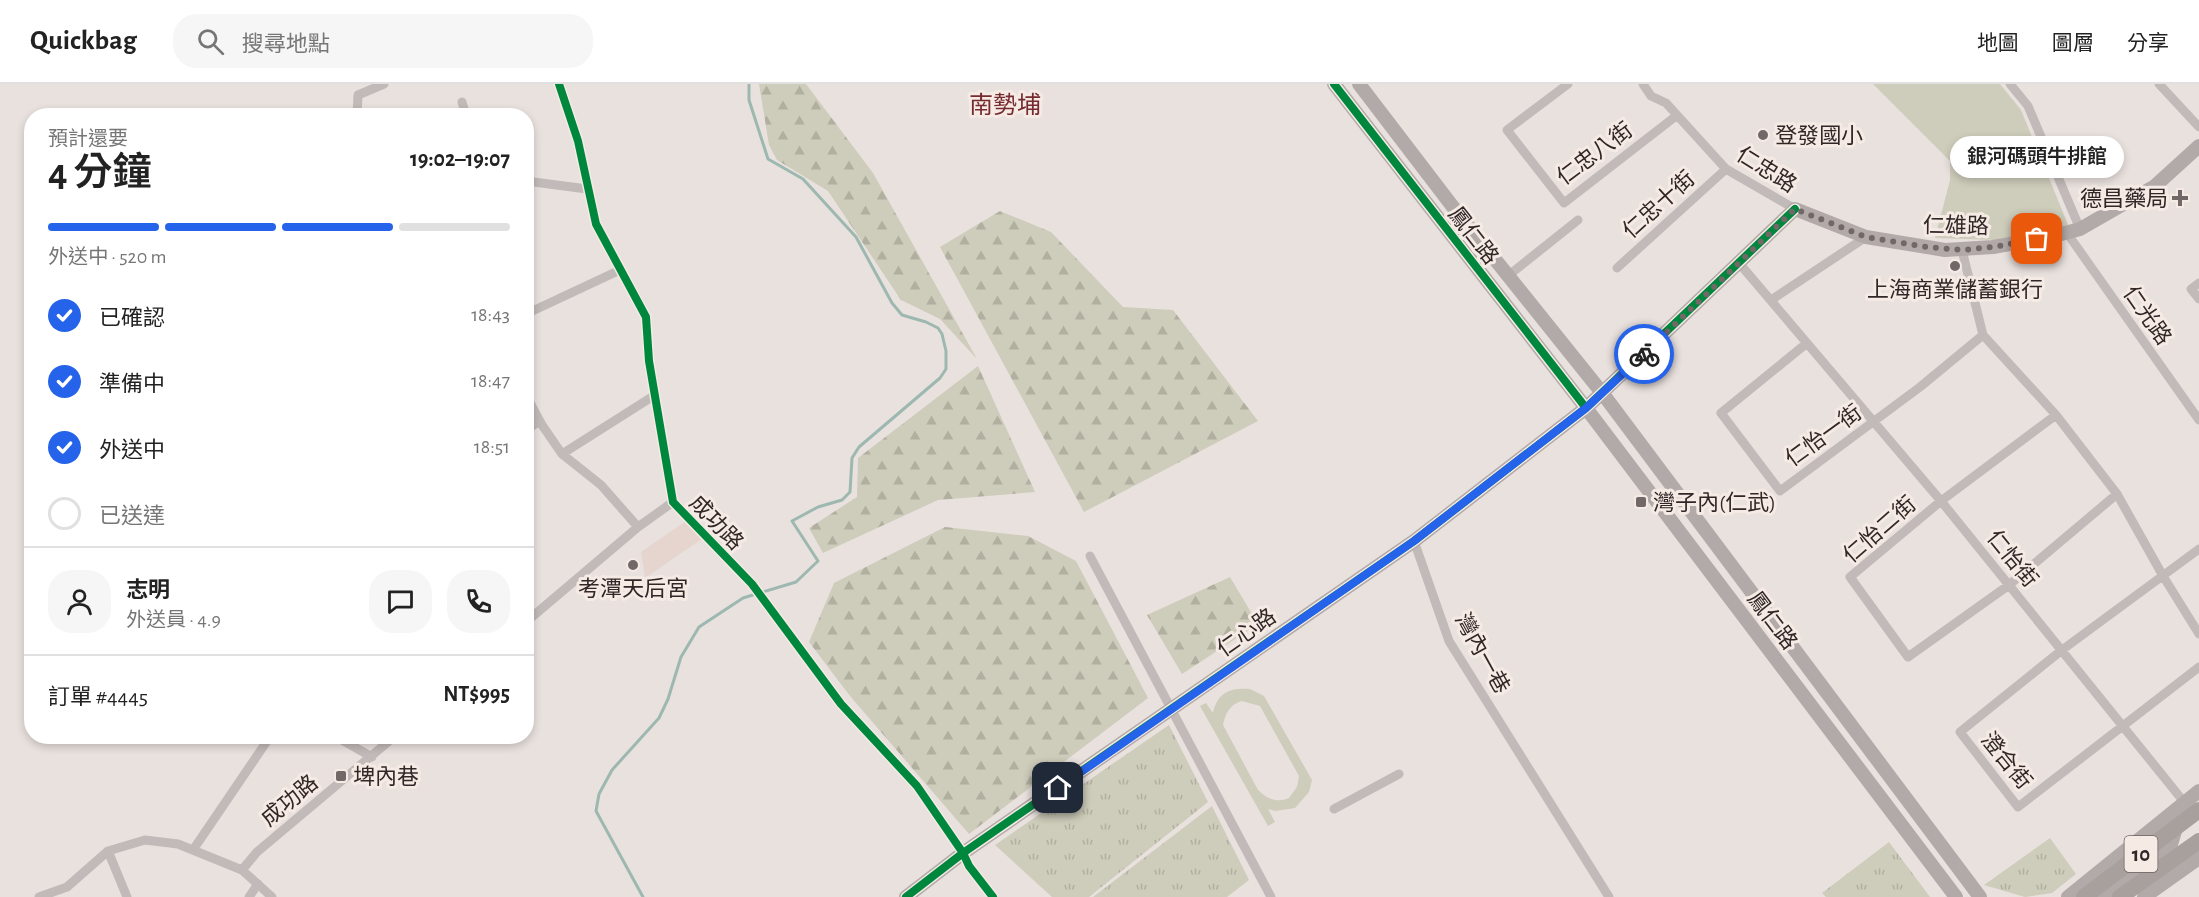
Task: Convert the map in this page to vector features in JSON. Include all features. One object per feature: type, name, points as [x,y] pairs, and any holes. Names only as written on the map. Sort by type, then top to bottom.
[{"type":"highway","name":"10","points":[[2084,897],[2199,810]]},
{"type":"highway","name":"10","points":[[2121,897],[2199,841]]},
{"type":"main road","name":"鳳仁路","points":[[1334,84],[1586,408],[1956,897]]},
{"type":"main road","name":"鳳仁路","points":[[1359,84],[1603,394],[1983,896]]},
{"type":"main road","name":"仁雄路","points":[[1795,209],[1866,237],[1926,247],[1962,250],[1993,247],[2073,231],[2155,186],[2199,146]]},
{"type":"main road","points":[[1603,394],[1795,209]]},
{"type":"main road","name":"仁心路","points":[[906,897],[963,853],[1414,541],[1603,394]]},
{"type":"main road","points":[[2068,897],[2199,791]]},
{"type":"main road","points":[[2102,897],[2170,848],[2184,802]]},
{"type":"main road","points":[[2144,897],[2199,858]]},
{"type":"street","points":[[357,108],[358,95],[384,84]]},
{"type":"street","name":"成功路","points":[[559,84],[578,141],[596,224],[645,317],[655,395],[673,501],[752,584],[841,704],[917,786],[963,853],[969,866],[993,897]]},
{"type":"street","name":"仁忠八街","points":[[1568,84],[1507,130],[1564,203],[1676,116]]},
{"type":"street","name":"仁忠路","points":[[1643,84],[1651,96],[1666,103],[1726,169],[1795,209]]},
{"type":"street","name":"仁光路","points":[[2010,84],[2028,106],[2073,231],[2199,420]]},
{"type":"street","points":[[2159,84],[2199,127]]},
{"type":"street","points":[[462,102],[464,108]]},
{"type":"street","name":"仁忠十街","points":[[1617,268],[1726,169]]},
{"type":"street","points":[[534,183],[587,189]]},
{"type":"street","points":[[1509,275],[1578,220]]},
{"type":"street","points":[[1771,300],[1866,237]]},
{"type":"street","points":[[1962,250],[1983,335],[2056,415],[2117,494],[2199,634]]},
{"type":"street","name":"仁怡街","points":[[1739,263],[1941,501],[2184,802]]},
{"type":"street","points":[[534,311],[620,270]]},
{"type":"street","points":[[2199,283],[2191,289],[2199,299]]},
{"type":"street","name":"仁怡一街","points":[[1807,343],[1721,413],[1780,491],[1875,422],[1983,335]]},
{"type":"street","points":[[562,454],[655,395]]},
{"type":"street","points":[[534,410],[562,454],[601,485],[638,527]]},
{"type":"street","name":"仁怡二街","points":[[2056,415],[1941,501],[1850,577],[1908,657],[2009,585],[2117,494]]},
{"type":"street","points":[[534,425],[540,422]]},
{"type":"street","name":"成功路","points":[[534,615],[638,527],[673,501]]},
{"type":"street","name":"灣內一巷","points":[[1414,541],[1449,641],[1609,897]]},
{"type":"street","name":"澄合街","points":[[2199,549],[2061,650],[1960,732],[2018,807],[2199,667]]},
{"type":"street","points":[[1090,556],[1271,897]]},
{"type":"street","points":[[193,850],[265,744]]},
{"type":"street","points":[[349,744],[372,757]]},
{"type":"street","name":"成功路","points":[[242,870],[257,852],[372,757],[384,744]]},
{"type":"street","points":[[1334,809],[1399,774]]},
{"type":"street","points":[[39,897],[67,887],[108,851],[146,840],[178,844],[242,870],[272,897]]},
{"type":"street","points":[[108,851],[127,897]]},
{"type":"street","points":[[249,897],[258,884]]},
{"type":"street","points":[[67,887],[70,897]]},
{"type":"green space","points":[[759,84],[806,84],[873,173],[977,359],[940,319],[901,300],[828,191],[777,160],[769,145]]},
{"type":"green space","points":[[1873,84],[2000,84],[2021,110],[2069,227],[1994,240],[1935,238],[1950,180],[1950,161]]},
{"type":"green space","points":[[1000,211],[1051,232],[1123,307],[1173,310],[1258,421],[1084,512],[940,247]]},
{"type":"green space","points":[[978,366],[1035,492],[938,500],[823,553],[809,528],[857,497],[858,458]]},
{"type":"green space","points":[[945,527],[1028,536],[1076,561],[1148,698],[969,834],[850,696],[809,642],[834,583]]},
{"type":"green space","points":[[1230,577],[1258,624],[1182,674],[1147,615]]},
{"type":"green space","points":[[1250,689],[1264,696],[1312,780],[1309,792],[1295,808],[1275,811],[1268,809],[1275,822],[1268,826],[1200,706],[1206,703],[1213,713],[1222,696],[1231,691]],"holes":[[[1242,701],[1260,706],[1299,776],[1297,787],[1289,798],[1272,799],[1258,790],[1223,725],[1225,717],[1234,704]]]},
{"type":"green space","points":[[1169,725],[1208,802],[1089,897],[1052,897],[995,845]]},
{"type":"green space","points":[[1212,806],[1249,880],[1227,897],[1093,897]]},
{"type":"green space","points":[[2050,838],[2076,874],[2052,893],[2025,897],[1984,885]]},
{"type":"green space","points":[[1889,842],[1930,897],[1826,897],[1822,893]]},
{"type":"shaded area","points":[[689,519],[706,536],[645,578],[641,552]]},
{"type":"waterway","points":[[643,897],[596,811],[599,794],[612,770],[659,718],[668,699],[681,657],[699,627],[743,598],[796,582],[818,561],[792,521],[818,507],[842,500],[850,492],[852,458],[859,447],[940,378],[946,369],[946,351],[942,334],[938,328],[902,315],[892,303],[856,237],[803,179],[768,159],[749,100],[749,84]]},
{"type":"cycle path","points":[[559,84],[578,141],[596,224],[646,317],[649,361],[673,502],[752,584],[841,704],[917,786],[963,853],[969,866],[993,897]]},
{"type":"cycle path","points":[[1334,84],[1586,408]]},
{"type":"cycle path","points":[[906,897],[963,853],[1414,541],[1586,408],[1795,209]]},
{"type":"way so far","points":[[1644,354],[1795,209],[1866,237],[1946,250],[1993,247],[2037,239]]},
{"type":"place","name":"登發國小","points":[[1763,135]]},
{"type":"place","name":"德昌藥局","points":[[2180,198]]},
{"type":"place","name":"銀河碼頭牛排館","points":[[2037,239]]},
{"type":"place","name":"上海商業儲蓄銀行","points":[[1955,266]]},
{"type":"place","name":"灣子內(仁武)","points":[[1641,502]]},
{"type":"place","name":"考潭天后宮","points":[[633,565]]},
{"type":"place","name":"埤內巷","points":[[341,776]]},
{"type":"district","name":"南勢埔","points":[[1005,105]]},
{"type":"route","points":[[1058,788],[1414,541],[1586,408],[1644,354]]}]
